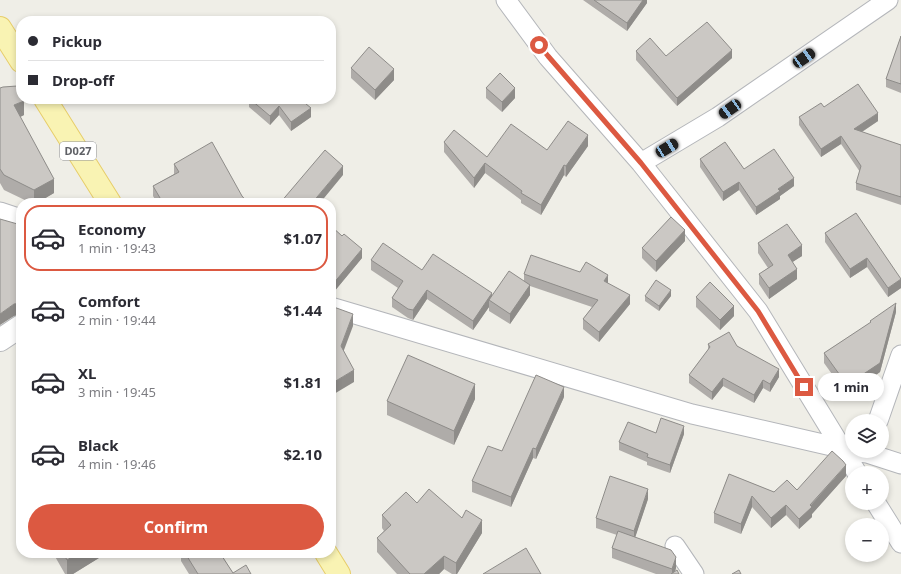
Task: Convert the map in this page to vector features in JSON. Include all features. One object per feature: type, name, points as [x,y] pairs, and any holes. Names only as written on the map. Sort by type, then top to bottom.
[{"type":"main road","points":[[0,28],[16,53]]},
{"type":"main road","name":"D027","points":[[48,104],[107,198]]},
{"type":"main road","points":[[329,558],[339,574]]},
{"type":"street","points":[[506,0],[548,56],[641,163],[758,311],[845,435]]},
{"type":"street","points":[[641,163],[718,117],[888,0]]},
{"type":"street","points":[[0,212],[16,217]]},
{"type":"street","points":[[336,308],[692,414],[845,449]]},
{"type":"street","points":[[0,340],[16,329]]},
{"type":"street","points":[[880,414],[901,356]]},
{"type":"street","points":[[880,458],[901,464]]},
{"type":"street","points":[[880,510],[901,543]]},
{"type":"street","points":[[675,546],[694,574]]},
{"type":"building","points":[[594,0],[643,0],[627,23]]},
{"type":"building","points":[[707,22],[732,50],[677,98],[636,51],[650,38],[666,56]]},
{"type":"building","points":[[901,36],[901,84],[886,79]]},
{"type":"building","points":[[369,47],[394,69],[375,90],[351,68]]},
{"type":"building","points":[[500,73],[515,88],[502,102],[486,88]]},
{"type":"building","points":[[858,84],[878,113],[854,129],[901,145],[901,197],[856,183],[861,166],[841,136],[821,149],[799,117],[821,103],[824,107]]},
{"type":"building","points":[[16,86],[16,104],[14,105],[54,179],[34,190],[4,175],[0,169],[0,88]]},
{"type":"building","points":[[256,104],[306,104],[311,108],[291,122],[279,106],[270,116]]},
{"type":"building","points":[[568,121],[588,135],[566,166],[564,165],[541,205],[521,193],[522,191],[485,163],[474,178],[444,142],[454,130],[487,157],[511,124],[547,150]]},
{"type":"building","points":[[212,142],[244,198],[160,198],[153,186],[179,172],[174,164]]},
{"type":"building","points":[[725,142],[744,169],[774,149],[794,178],[778,189],[780,191],[756,207],[739,182],[723,192],[700,159]]},
{"type":"building","points":[[325,150],[343,166],[316,198],[284,198]]},
{"type":"building","points":[[856,213],[901,279],[888,288],[867,258],[850,269],[825,233]]},
{"type":"building","points":[[671,217],[685,230],[656,261],[642,248]]},
{"type":"building","points":[[0,219],[16,224],[16,304],[0,314]]},
{"type":"building","points":[[787,224],[802,245],[788,255],[797,269],[769,288],[759,274],[773,265],[758,243]]},
{"type":"building","points":[[336,231],[342,236],[344,234],[362,249],[336,280]]},
{"type":"building","points":[[383,243],[422,270],[433,254],[492,293],[473,321],[427,290],[413,310],[408,309],[392,298],[403,281],[371,260]]},
{"type":"building","points":[[531,255],[580,272],[586,262],[608,275],[604,281],[630,295],[599,332],[583,319],[598,300],[524,274]]},
{"type":"building","points":[[509,271],[530,285],[510,314],[489,300]]},
{"type":"building","points":[[656,280],[671,290],[659,306],[645,296]]},
{"type":"building","points":[[710,282],[734,306],[720,320],[696,297]]},
{"type":"building","points":[[896,303],[880,363],[847,385],[824,353],[871,322],[870,321]]},
{"type":"building","points":[[336,308],[353,314],[341,346],[354,370],[336,381]]},
{"type":"building","points":[[729,332],[737,346],[779,369],[770,384],[763,380],[754,395],[723,378],[712,392],[689,375],[710,347],[708,344]]},
{"type":"building","points":[[408,355],[475,384],[454,431],[387,401]]},
{"type":"building","points":[[536,375],[564,387],[536,449],[533,448],[511,497],[472,481],[488,446],[502,451]]},
{"type":"building","points":[[661,418],[684,426],[670,465],[647,457],[648,454],[619,442],[628,422],[656,433]]},
{"type":"building","points":[[832,451],[846,465],[810,505],[812,507],[799,519],[786,505],[771,518],[752,496],[741,524],[714,513],[729,474],[774,492],[787,480],[797,490]]},
{"type":"building","points":[[610,476],[648,489],[634,531],[596,518]]},
{"type":"building","points":[[429,489],[462,518],[466,510],[482,520],[456,563],[444,556],[424,574],[410,574],[377,538],[391,525],[382,515],[406,492],[417,503]]},
{"type":"building","points":[[618,531],[671,550],[676,557],[672,569],[612,548]]},
{"type":"building","points":[[526,548],[541,574],[483,574]]},
{"type":"building","points":[[188,558],[223,558],[233,573],[246,565],[251,574],[198,574]]},
{"type":"building","points":[[677,570],[679,574],[671,574]]},
{"type":"building","points":[[739,570],[741,574],[732,574]]},
{"type":"route","points":[[539,45],[641,163],[758,311],[804,387]]}]
